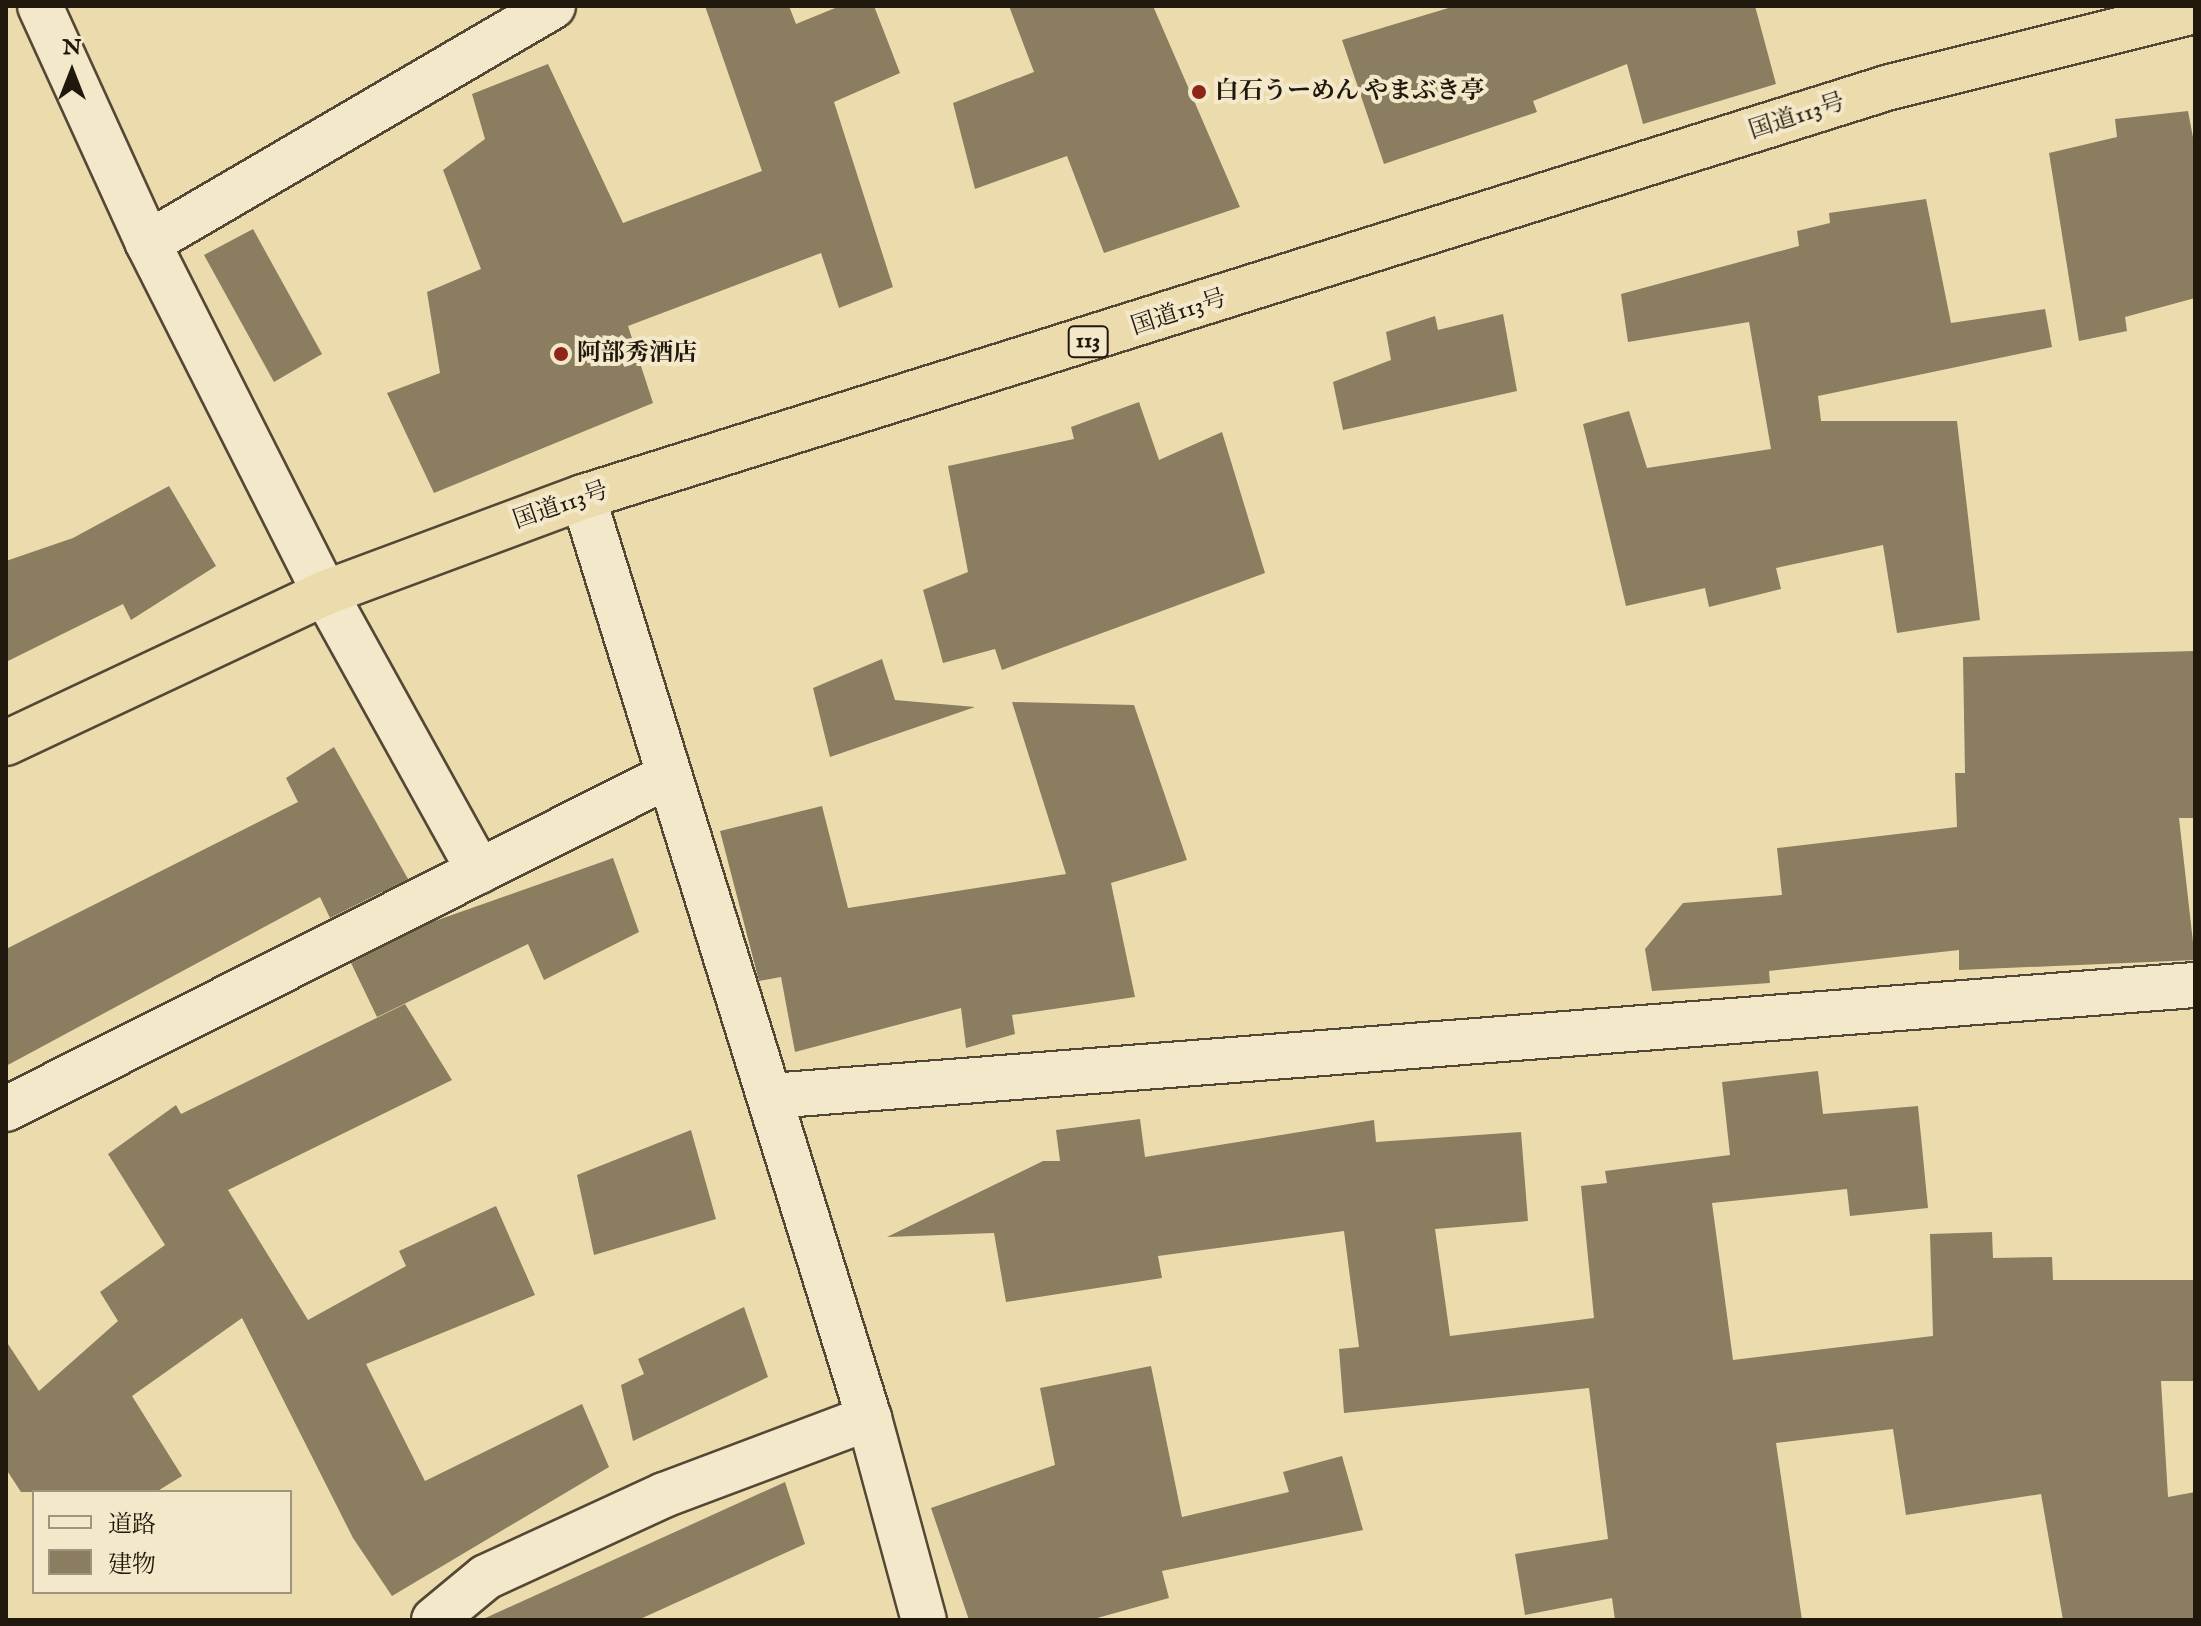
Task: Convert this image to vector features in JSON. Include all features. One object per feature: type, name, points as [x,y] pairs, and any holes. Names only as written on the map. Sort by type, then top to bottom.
[{"type":"highway","name":"国道113号","points":[[6,743],[325,593],[583,497],[1890,87],[2195,11]]},
{"type":"street","points":[[40,6],[148,243],[325,593],[479,871]]},
{"type":"street","points":[[148,243],[553,6]]},
{"type":"street","points":[[583,497],[869,1418],[924,1620]]},
{"type":"street","points":[[6,1109],[668,776]]},
{"type":"street","points":[[771,1096],[2195,985]]},
{"type":"street","points":[[434,1620],[500,1570],[664,1495],[869,1418]]},
{"type":"building","points":[[705,6],[789,6],[796,24],[840,6],[874,6],[900,73],[834,102],[893,287],[839,308],[821,253],[628,326],[653,403],[434,493],[387,393],[440,373],[427,292],[481,269],[443,170],[485,139],[472,94],[548,64],[623,223],[762,171]]},
{"type":"building","points":[[1009,6],[1153,6],[1240,207],[1104,253],[1067,156],[975,189],[953,103],[1034,72]]},
{"type":"building","points":[[1455,6],[1755,6],[1776,84],[1643,124],[1627,64],[1533,101],[1537,112],[1384,164],[1342,40]]},
{"type":"building","points":[[2188,111],[2195,148],[2195,298],[2125,317],[2127,331],[2079,341],[2049,153],[2117,137],[2115,119]]},
{"type":"building","points":[[1926,199],[1951,323],[2045,309],[2052,347],[1818,396],[1821,421],[1957,421],[1980,620],[1897,633],[1883,545],[1776,568],[1781,589],[1709,607],[1705,588],[1626,606],[1583,424],[1629,411],[1647,468],[1771,449],[1749,322],[1628,342],[1621,294],[1799,246],[1797,231],[1830,223],[1829,213]]},
{"type":"building","points":[[253,229],[322,354],[274,382],[204,255]]},
{"type":"building","points":[[1503,314],[1517,391],[1343,430],[1333,382],[1391,360],[1386,332],[1435,316],[1438,330]]},
{"type":"building","points":[[1139,402],[1159,460],[1222,432],[1265,573],[1002,670],[995,649],[943,663],[923,590],[968,572],[948,466],[1074,439],[1071,427]]},
{"type":"building","points":[[169,486],[216,566],[131,620],[123,604],[6,662],[6,561],[73,538]]},
{"type":"building","points":[[2195,651],[2195,818],[2179,818],[2195,960],[1959,970],[1959,950],[1769,971],[1770,983],[1652,991],[1645,949],[1683,903],[1782,895],[1777,848],[1957,827],[1955,773],[1965,773],[1963,657]]},
{"type":"building","points":[[882,659],[895,700],[975,707],[830,757],[813,688]]},
{"type":"building","points":[[1012,702],[1134,705],[1187,860],[1111,883],[1135,997],[1012,1015],[1015,1034],[966,1048],[961,1008],[795,1052],[781,977],[759,981],[720,831],[822,806],[848,908],[1066,874]]},
{"type":"building","points":[[334,747],[408,879],[330,918],[320,897],[6,1066],[6,949],[298,802],[286,778]]},
{"type":"building","points":[[613,858],[639,932],[544,980],[528,944],[377,1017],[351,963],[432,922]]},
{"type":"building","points":[[405,1004],[452,1080],[228,1190],[308,1320],[406,1266],[399,1251],[496,1206],[535,1295],[366,1364],[425,1481],[582,1404],[609,1467],[392,1596],[353,1538],[242,1318],[132,1396],[182,1476],[159,1490],[21,1492],[6,1469],[6,1341],[39,1391],[118,1321],[100,1292],[165,1245],[108,1154],[176,1105],[181,1114]]},
{"type":"building","points":[[1818,1071],[1823,1114],[1918,1106],[1928,1208],[1850,1216],[1847,1189],[1712,1203],[1733,1360],[1933,1336],[1930,1234],[1992,1232],[1993,1258],[2052,1257],[2053,1280],[2195,1280],[2195,1381],[2161,1381],[2168,1497],[2195,1492],[2195,1620],[2063,1620],[2041,1494],[1906,1515],[1893,1429],[1776,1443],[1802,1620],[1615,1620],[1612,1598],[1525,1615],[1515,1554],[1608,1539],[1589,1388],[1344,1413],[1339,1349],[1359,1347],[1344,1231],[1158,1256],[1162,1278],[1006,1302],[994,1233],[887,1237],[1043,1161],[1060,1161],[1056,1130],[1140,1119],[1145,1157],[1374,1120],[1376,1142],[1521,1132],[1528,1221],[1435,1229],[1450,1336],[1594,1318],[1581,1186],[1607,1183],[1605,1171],[1730,1155],[1722,1082]]},
{"type":"building","points":[[691,1130],[716,1219],[594,1255],[577,1175]]},
{"type":"building","points":[[744,1307],[768,1377],[633,1441],[621,1385],[644,1374],[638,1359]]},
{"type":"building","points":[[1151,1366],[1182,1517],[1289,1492],[1283,1472],[1342,1456],[1363,1530],[1162,1571],[1169,1598],[1090,1620],[969,1620],[931,1508],[1055,1465],[1040,1388]]},
{"type":"building","points":[[785,1482],[805,1544],[638,1620],[481,1620]]},
{"type":"place","name":"白石うーめん やまぶき亭","points":[[1199,92]]},
{"type":"place","name":"阿部秀酒店","points":[[561,354]]}]
